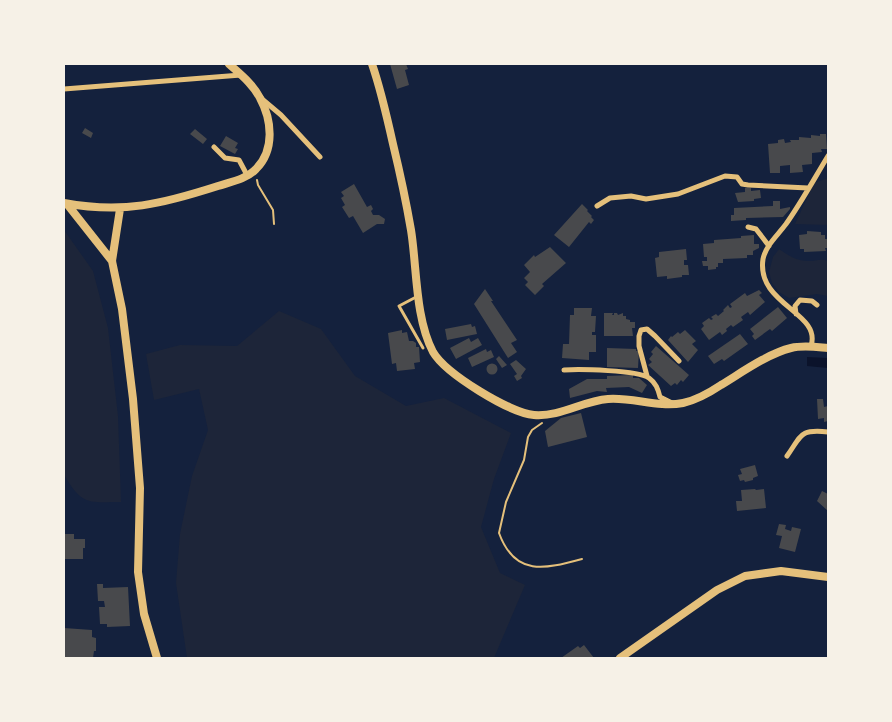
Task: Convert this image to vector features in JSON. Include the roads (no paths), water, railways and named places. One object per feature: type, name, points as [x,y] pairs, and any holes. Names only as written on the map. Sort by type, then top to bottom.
[{"type":"street","points":[[229,64],[320,157]]},
{"type":"street","points":[[372,64],[406,200],[420,310],[434,352],[444,365],[462,380],[515,409],[532,415],[551,415],[602,400],[621,398],[675,404],[698,398],[778,352],[789,348],[811,346],[828,348]]},
{"type":"street","points":[[377,64],[377,79]]},
{"type":"street","points":[[64,89],[241,75]]},
{"type":"street","points":[[66,203],[120,209],[156,204],[247,175],[255,170],[266,154],[269,144],[270,133],[260,97]]},
{"type":"street","points":[[214,147],[225,158],[239,160],[247,175]]},
{"type":"street","points":[[811,346],[814,338],[811,330],[771,291],[764,281],[762,270],[764,257],[769,246],[786,224],[828,156]]},
{"type":"street","points":[[597,206],[610,198],[631,196],[646,199],[678,194],[725,176],[737,178],[742,184],[748,185],[808,188]]},
{"type":"street","points":[[66,203],[112,261]]},
{"type":"street","points":[[120,209],[112,261],[122,309],[135,416],[140,488],[138,572],[144,614],[157,658]]},
{"type":"street","points":[[748,227],[756,229],[769,246]]},
{"type":"street","points":[[796,314],[795,306],[800,300],[812,301],[817,304]]},
{"type":"street","points":[[675,404],[660,397],[656,385],[647,376],[639,346],[641,330],[647,330],[655,336],[679,361]]},
{"type":"street","points":[[564,370],[599,370],[647,376]]},
{"type":"street","points":[[787,456],[796,441],[804,433],[828,432]]},
{"type":"street","points":[[620,658],[716,590],[745,576],[781,571],[828,577]]},
{"type":"lane","points":[[419,296],[399,306],[423,348]]}]
